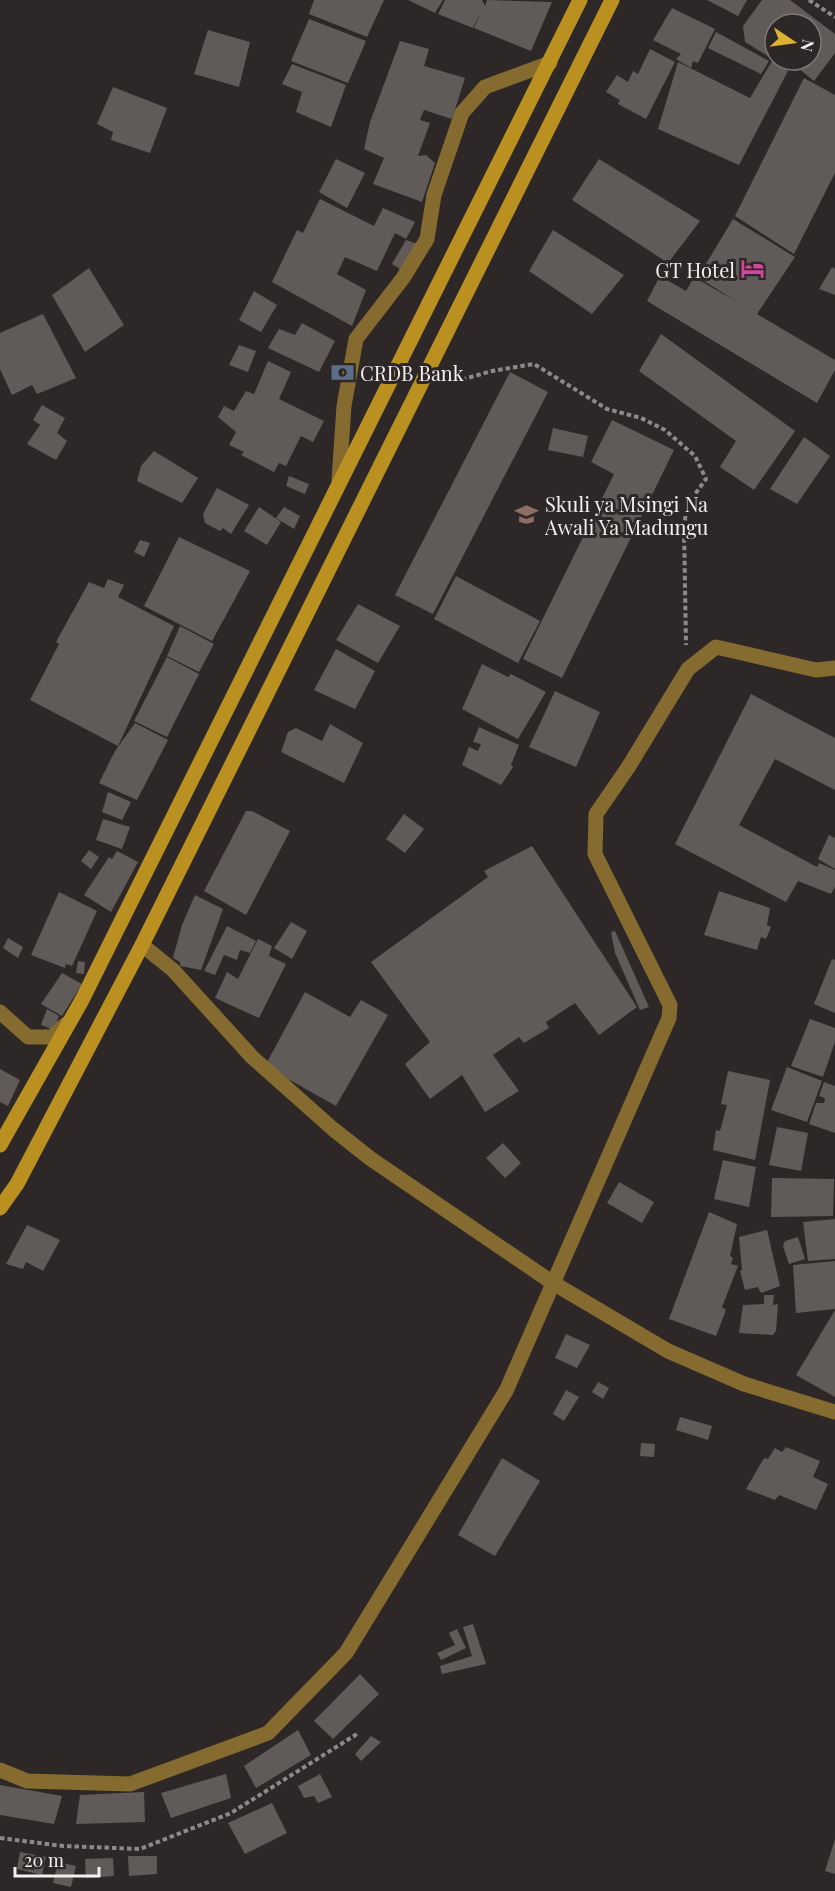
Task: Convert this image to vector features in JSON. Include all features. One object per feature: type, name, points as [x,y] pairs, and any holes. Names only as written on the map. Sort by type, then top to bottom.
[{"type":"main road","points":[[0,1145],[74,1016],[580,0]]},
{"type":"main road","points":[[0,1208],[17,1184],[142,945],[612,0]]},
{"type":"street","points":[[339,480],[344,406],[356,339],[403,278],[427,239],[434,195],[462,113],[485,87],[550,63]]},
{"type":"street","points":[[0,1770],[27,1781],[129,1784],[268,1733],[346,1653],[506,1391],[669,1018],[670,1005],[595,854],[596,814],[629,766],[688,669],[716,647],[816,670],[835,668]]},
{"type":"street","points":[[142,945],[173,970],[252,1057],[333,1129],[371,1159],[553,1283],[668,1352],[744,1384],[835,1412]]},
{"type":"street","points":[[0,1012],[28,1037],[52,1037],[74,1016]]},
{"type":"path","points":[[809,0],[835,17]]},
{"type":"path","points":[[428,368],[457,381],[492,371],[534,364],[607,409],[641,418],[665,430],[695,456],[706,479],[687,505],[684,527],[688,669]]},
{"type":"path","points":[[0,1838],[63,1846],[140,1849],[231,1813],[357,1734]]},
{"type":"building","points":[[314,0],[384,0],[367,37],[309,14]]},
{"type":"building","points":[[408,0],[443,0],[435,13]]},
{"type":"building","points":[[445,0],[482,0],[485,6],[487,0],[552,2],[531,51],[474,28],[481,11],[473,28],[438,14]]},
{"type":"building","points":[[707,0],[747,0],[738,16]]},
{"type":"building","points":[[762,0],[790,0],[806,12],[763,12],[763,53],[745,42],[743,26]]},
{"type":"building","points":[[672,8],[715,29],[698,63],[693,61],[691,68],[676,59],[681,54],[653,40]]},
{"type":"building","points":[[309,19],[366,41],[348,83],[291,61]]},
{"type":"building","points":[[823,25],[835,34],[835,53],[823,69]]},
{"type":"building","points":[[208,30],[250,42],[239,87],[194,74]]},
{"type":"building","points":[[716,32],[763,58],[763,71],[761,74],[708,48]]},
{"type":"building","points":[[400,41],[429,49],[424,66],[465,78],[452,119],[424,110],[420,120],[430,123],[418,156],[426,155],[435,163],[422,202],[373,184],[384,158],[364,149],[370,122]]},
{"type":"building","points":[[650,49],[675,62],[646,119],[618,104],[620,100],[606,92],[617,75],[628,82],[633,71],[638,74]]},
{"type":"building","points":[[678,62],[750,98],[765,72],[787,72],[739,165],[658,129]]},
{"type":"building","points":[[292,64],[346,85],[331,127],[296,112],[302,92],[282,84]]},
{"type":"building","points":[[803,72],[821,72],[814,81]]},
{"type":"building","points":[[804,78],[835,95],[835,173],[794,254],[735,216]]},
{"type":"building","points":[[113,87],[167,108],[150,153],[111,140],[113,132],[97,124]]},
{"type":"building","points":[[336,159],[365,173],[347,208],[319,192]]},
{"type":"building","points":[[599,159],[700,221],[668,263],[572,200]]},
{"type":"building","points":[[320,199],[374,226],[383,208],[415,222],[406,239],[395,233],[377,271],[345,257],[337,274],[366,290],[352,326],[272,282],[297,230],[303,233]]},
{"type":"building","points":[[733,219],[795,257],[757,314],[835,360],[835,370],[817,403],[647,301],[660,276],[686,291],[694,277],[737,302],[698,277]]},
{"type":"building","points":[[553,230],[624,275],[592,314],[529,271]]},
{"type":"building","points":[[406,240],[418,244],[403,271],[392,264]]},
{"type":"building","points":[[832,267],[835,269],[835,295],[819,289]]},
{"type":"building","points":[[89,268],[124,325],[85,352],[52,295]]},
{"type":"building","points":[[254,291],[277,305],[261,332],[239,320]]},
{"type":"building","points":[[43,314],[76,378],[37,394],[32,385],[12,395],[0,369],[0,333]]},
{"type":"building","points":[[302,323],[335,341],[319,372],[268,348],[279,329],[295,335]]},
{"type":"building","points":[[661,334],[795,431],[754,490],[720,467],[736,441],[639,371]]},
{"type":"building","points":[[239,345],[256,351],[248,372],[229,365]]},
{"type":"building","points":[[268,361],[291,372],[279,399],[324,421],[313,442],[301,436],[286,466],[279,463],[274,472],[241,455],[244,452],[229,445],[236,432],[218,417],[224,406],[234,411],[246,391],[254,394]]},
{"type":"building","points":[[510,372],[548,392],[433,614],[395,595]]},
{"type":"building","points":[[42,405],[65,418],[57,433],[67,441],[56,460],[27,444],[40,425],[33,420]]},
{"type":"building","points":[[612,420],[674,450],[562,678],[523,659],[614,474],[591,462]]},
{"type":"building","points":[[553,428],[588,436],[583,457],[548,450]]},
{"type":"building","points":[[804,437],[830,456],[797,504],[770,489]]},
{"type":"building","points":[[154,451],[198,478],[182,503],[137,481],[141,466]]},
{"type":"building","points":[[289,476],[309,484],[305,494],[286,486]]},
{"type":"building","points":[[217,488],[249,505],[231,534],[223,528],[220,531],[205,523],[203,514]]},
{"type":"building","points":[[259,507],[281,522],[267,545],[244,531]]},
{"type":"building","points":[[284,507],[300,516],[294,529],[276,518]]},
{"type":"building","points":[[179,537],[250,571],[212,641],[144,606]]},
{"type":"building","points":[[140,540],[150,543],[144,557],[134,552]]},
{"type":"building","points":[[456,576],[540,621],[518,663],[434,619]]},
{"type":"building","points":[[108,579],[124,585],[118,597],[174,626],[118,746],[30,700],[59,644],[56,642],[89,582],[104,588]]},
{"type":"building","points":[[358,604],[400,626],[378,663],[336,640]]},
{"type":"building","points":[[180,626],[214,644],[199,672],[167,656]]},
{"type":"building","points":[[336,649],[375,671],[355,709],[314,690]]},
{"type":"building","points":[[167,657],[199,674],[167,737],[134,721]]},
{"type":"building","points":[[482,664],[508,677],[511,674],[546,692],[518,739],[462,709]]},
{"type":"building","points":[[555,691],[600,712],[576,767],[529,747]]},
{"type":"building","points":[[751,694],[835,738],[835,790],[775,759],[739,825],[817,867],[819,863],[835,870],[835,887],[831,894],[798,881],[786,902],[675,844]]},
{"type":"building","points":[[135,723],[168,740],[137,800],[99,783],[115,751]]},
{"type":"building","points":[[330,724],[363,743],[344,783],[281,752],[288,732],[296,728],[322,741]]},
{"type":"building","points":[[479,727],[519,745],[511,765],[513,767],[501,785],[462,765],[469,747],[478,751],[481,744],[473,742]]},
{"type":"building","points":[[108,792],[131,802],[122,820],[102,812]]},
{"type":"building","points":[[246,811],[252,811],[290,831],[246,915],[204,891]]},
{"type":"building","points":[[404,814],[424,829],[405,853],[386,839]]},
{"type":"building","points":[[103,819],[130,827],[122,849],[96,840]]},
{"type":"building","points":[[829,835],[835,838],[835,869],[818,859]]},
{"type":"building","points":[[532,846],[637,1007],[599,1035],[575,1003],[546,1022],[549,1028],[524,1043],[519,1037],[493,1055],[519,1091],[485,1112],[462,1075],[430,1099],[405,1064],[430,1042],[371,962],[488,877],[484,871]]},
{"type":"building","points":[[89,850],[99,857],[91,869],[81,861]]},
{"type":"building","points":[[117,851],[138,862],[111,912],[84,895],[109,857],[112,859]]},
{"type":"building","points":[[719,891],[770,908],[767,925],[771,927],[766,939],[761,937],[757,950],[704,935]]},
{"type":"building","points":[[59,892],[97,911],[72,966],[66,964],[65,968],[31,955]]},
{"type":"building","points":[[195,895],[223,909],[201,970],[180,966],[180,962],[173,958],[182,925]]},
{"type":"building","points":[[291,922],[307,931],[292,959],[274,948]]},
{"type":"building","points":[[227,926],[256,941],[250,953],[240,950],[237,960],[224,955],[215,975],[204,971]]},
{"type":"building","points":[[615,931],[649,1007],[640,1010],[615,953],[611,932]]},
{"type":"building","points":[[8,938],[23,947],[18,958],[3,948]]},
{"type":"building","points":[[258,939],[272,946],[269,956],[286,964],[259,1018],[215,998],[227,972],[238,979]]},
{"type":"building","points":[[832,959],[835,960],[835,1013],[814,1004]]},
{"type":"building","points":[[78,961],[85,962],[84,974],[76,973]]},
{"type":"building","points":[[62,973],[82,984],[62,1016],[41,1004]]},
{"type":"building","points":[[305,992],[350,1017],[361,1000],[388,1015],[336,1106],[265,1066]]},
{"type":"building","points":[[47,1009],[59,1016],[54,1030],[41,1025]]},
{"type":"building","points":[[810,1019],[835,1028],[835,1042],[823,1077],[791,1066]]},
{"type":"building","points":[[787,1067],[822,1081],[807,1122],[771,1110]]},
{"type":"building","points":[[0,1069],[20,1080],[8,1106],[0,1102]]},
{"type":"building","points":[[728,1071],[770,1080],[755,1160],[713,1150],[716,1130],[720,1131],[727,1105],[721,1104]]},
{"type":"building","points":[[824,1082],[835,1086],[835,1133],[809,1124],[816,1103],[824,1103],[825,1098],[819,1096]]},
{"type":"building","points":[[777,1127],[808,1133],[801,1171],[769,1165]]},
{"type":"building","points":[[503,1143],[521,1163],[505,1178],[486,1158]]},
{"type":"building","points":[[723,1160],[756,1167],[749,1207],[714,1199]]},
{"type":"building","points":[[772,1178],[834,1179],[833,1216],[771,1217]]},
{"type":"building","points":[[619,1182],[654,1202],[642,1223],[607,1203]]},
{"type":"building","points":[[709,1212],[737,1224],[730,1256],[733,1258],[731,1264],[738,1266],[722,1307],[726,1310],[716,1336],[669,1319]]},
{"type":"building","points":[[835,1219],[835,1259],[808,1261],[803,1222]]},
{"type":"building","points":[[27,1225],[60,1240],[43,1271],[26,1262],[23,1269],[6,1264]]},
{"type":"building","points":[[767,1230],[780,1286],[761,1293],[758,1287],[745,1290],[740,1271],[742,1270],[739,1237]]},
{"type":"building","points":[[798,1237],[805,1259],[789,1264],[783,1246],[785,1241]]},
{"type":"building","points":[[835,1261],[835,1309],[796,1313],[793,1265]]},
{"type":"building","points":[[764,1295],[774,1295],[773,1305],[778,1304],[776,1331],[773,1335],[739,1333],[743,1305],[764,1304]]},
{"type":"building","points":[[835,1310],[835,1397],[796,1375]]},
{"type":"building","points":[[566,1334],[590,1345],[577,1368],[555,1358]]},
{"type":"building","points":[[598,1382],[609,1388],[603,1399],[592,1392]]},
{"type":"building","points":[[566,1390],[579,1397],[564,1421],[553,1414]]},
{"type":"building","points":[[680,1417],[712,1426],[708,1440],[676,1430]]},
{"type":"building","points":[[641,1443],[655,1444],[654,1457],[640,1456]]},
{"type":"building","points":[[786,1447],[820,1461],[813,1477],[828,1484],[816,1510],[779,1495],[775,1500],[746,1489],[764,1458],[768,1459],[775,1448],[782,1452]]},
{"type":"building","points":[[502,1458],[540,1481],[495,1556],[458,1535]]},
{"type":"building","points":[[473,1624],[486,1664],[442,1674],[440,1666],[472,1656],[463,1627]]},
{"type":"building","points":[[457,1629],[466,1648],[441,1660],[437,1653],[455,1645],[449,1633]]},
{"type":"building","points":[[360,1674],[379,1694],[333,1739],[314,1721]]},
{"type":"building","points":[[298,1730],[311,1755],[256,1788],[244,1766]]},
{"type":"building","points":[[371,1736],[381,1742],[361,1761],[355,1754]]},
{"type":"building","points":[[226,1774],[231,1798],[171,1818],[161,1793]]},
{"type":"building","points":[[320,1774],[332,1797],[318,1803],[314,1796],[304,1798],[298,1786]]},
{"type":"building","points":[[0,1785],[62,1796],[54,1824],[0,1815]]},
{"type":"building","points":[[144,1792],[145,1822],[76,1824],[80,1795]]},
{"type":"building","points":[[272,1803],[287,1833],[245,1854],[228,1823]]},
{"type":"building","points":[[835,1839],[835,1874],[825,1871]]},
{"type":"building","points":[[20,1852],[46,1857],[42,1875],[17,1869]]},
{"type":"building","points":[[128,1856],[157,1856],[157,1874],[129,1876]]},
{"type":"building","points":[[113,1858],[114,1876],[86,1878],[85,1859]]},
{"type":"building","points":[[58,1862],[76,1866],[71,1887],[53,1883]]},
{"type":"place","name":"GT Hotel","points":[[753,269]]},
{"type":"place","name":"CRDB Bank","points":[[342,372]]},
{"type":"place","name":"Skuli ya Msingi Na Awali Ya Madungu","points":[[527,515]]}]
